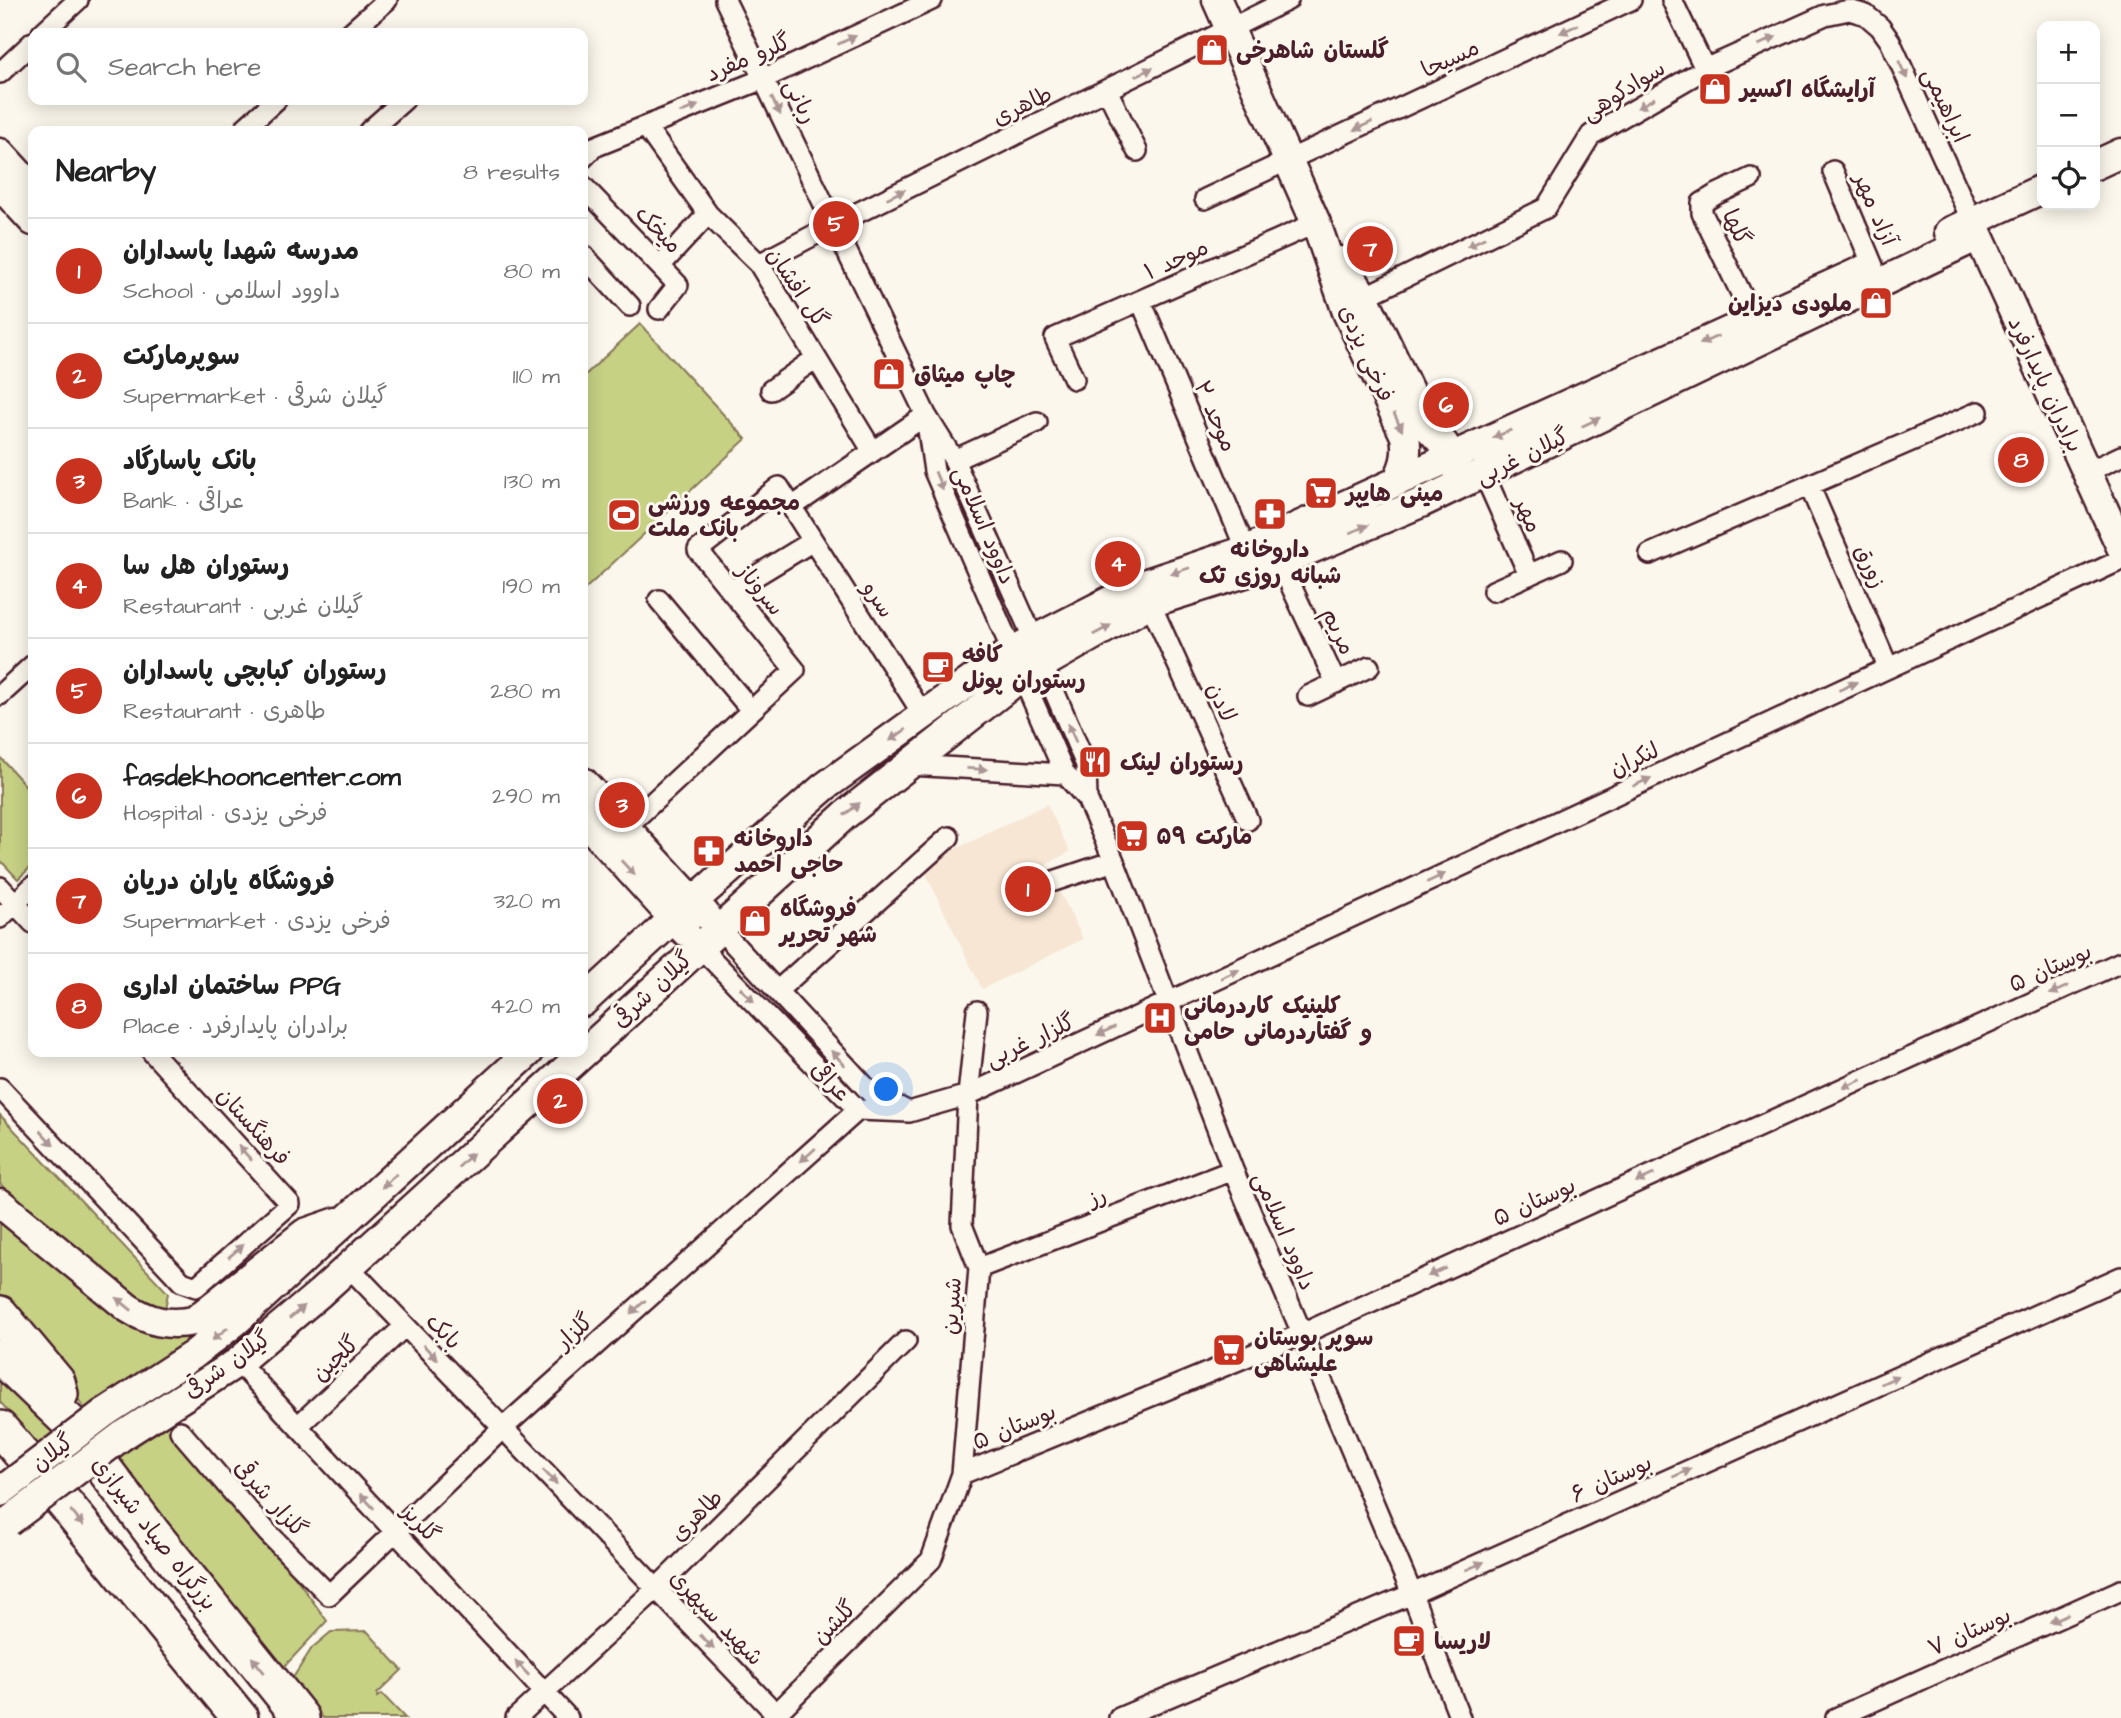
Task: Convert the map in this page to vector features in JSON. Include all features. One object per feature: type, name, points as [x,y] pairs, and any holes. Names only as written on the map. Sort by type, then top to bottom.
[{"type":"highway","points":[[0,1314],[57,1382],[68,1421]]},
{"type":"highway","name":"بزرگراه صیاد شیرازی","points":[[0,1356],[68,1421],[154,1535],[301,1718]]},
{"type":"highway","points":[[0,1429],[75,1516],[240,1718]]},
{"type":"main road","name":"فرخی یزدی","points":[[1217,0],[1290,160],[1316,223],[1347,312],[1405,436],[1408,452],[1404,478]]},
{"type":"main road","points":[[0,153],[28,184]]},
{"type":"main road","points":[[2100,163],[2121,153]]},
{"type":"main road","points":[[0,185],[28,216]]},
{"type":"main road","points":[[1975,229],[2037,192]]},
{"type":"main road","name":"فرخی یزدی","points":[[1316,223],[1364,297],[1425,424],[1474,479]]},
{"type":"main road","name":"گیلان غربی","points":[[1028,657],[1141,585],[1246,550],[1873,266],[1975,229]]},
{"type":"main road","name":"گیلان غربی","points":[[1028,657],[1150,603],[1280,562],[1474,479],[1975,229]]},
{"type":"main road","name":"برادران پایدارفرد","points":[[1975,229],[2121,547]]},
{"type":"main road","points":[[1404,478],[1423,502]]},
{"type":"main road","name":"گیلان شرقی","points":[[588,997],[683,909],[824,787],[925,716],[1028,657]]},
{"type":"main road","name":"گیلان شرقی","points":[[588,1048],[845,815],[909,765],[1028,657]]},
{"type":"main road","points":[[588,787],[625,828],[683,909]]},
{"type":"main road","points":[[588,824],[683,909],[709,937]]},
{"type":"main road","points":[[641,948],[667,975]]},
{"type":"main road","name":"گیلان شرقی","points":[[104,1413],[213,1339],[350,1218],[524,1057]]},
{"type":"main road","name":"گیلان شرقی","points":[[122,1436],[238,1362],[349,1267],[578,1057]]},
{"type":"main road","points":[[489,1089],[514,1116]]},
{"type":"main road","points":[[0,1203],[142,1318],[174,1325],[194,1321],[305,1233],[350,1218]]},
{"type":"main road","name":"گیلان","points":[[0,1492],[104,1413]]},
{"type":"main road","name":"گیلان","points":[[4,1525],[122,1436]]},
{"type":"street","points":[[48,28],[78,0]]},
{"type":"street","points":[[356,28],[387,0]]},
{"type":"street","name":"ربانی","points":[[725,0],[835,224]]},
{"type":"street","name":"گلرو مفرد","points":[[588,153],[594,147],[763,79],[932,0]]},
{"type":"street","name":"طاهری","points":[[759,264],[1289,0]]},
{"type":"street","name":"مسیحا","points":[[1205,200],[1631,0]]},
{"type":"street","points":[[1672,0],[1705,69]]},
{"type":"street","name":"سوادکوهی","points":[[1364,297],[1546,208],[1591,135],[1705,69],[1825,15],[1849,10],[1866,15]]},
{"type":"street","name":"ابراهیمی","points":[[1866,15],[1881,27],[1890,41],[1975,229]]},
{"type":"street","points":[[0,73],[28,47]]},
{"type":"street","points":[[1107,90],[1137,151]]},
{"type":"street","points":[[251,126],[271,105]]},
{"type":"street","points":[[375,126],[398,105]]},
{"type":"street","name":"گل افشان","points":[[646,127],[708,215],[759,264],[872,450]]},
{"type":"street","name":"آزاد مهر","points":[[1833,171],[1873,266]]},
{"type":"street","name":"گلها","points":[[1751,178],[1702,203],[1702,213],[1754,320]]},
{"type":"street","name":"میخک","points":[[588,191],[678,285],[659,309]]},
{"type":"street","points":[[660,266],[708,215]]},
{"type":"street","name":"موحد ۱","points":[[1074,379],[1055,338],[1316,223]]},
{"type":"street","name":"داوود اسلامی","points":[[835,224],[926,415],[954,460],[1028,657],[1065,774],[1087,799],[1114,861],[1233,1170],[1412,1594],[1460,1718]]},
{"type":"street","points":[[588,260],[630,306]]},
{"type":"street","name":"موحد ۲","points":[[1141,301],[1246,550]]},
{"type":"street","points":[[771,390],[816,358]]},
{"type":"street","points":[[1650,554],[1978,412]]},
{"type":"street","points":[[792,507],[926,415]]},
{"type":"street","name":"داوود اسلامی","points":[[926,415],[934,471],[1086,765],[1087,799]]},
{"type":"street","points":[[954,460],[1037,422]]},
{"type":"street","points":[[2087,471],[2121,456]]},
{"type":"street","name":"مهر","points":[[1474,479],[1529,575]]},
{"type":"street","name":"زورق","points":[[1809,485],[1888,667]]},
{"type":"street","name":"سروناز","points":[[625,828],[795,670],[698,550],[779,487],[792,507]]},
{"type":"street","name":"سرو","points":[[792,507],[925,716]]},
{"type":"street","points":[[731,591],[813,541]]},
{"type":"street","points":[[1493,591],[1562,559]]},
{"type":"street","name":"لنکران","points":[[1168,1003],[2121,560]]},
{"type":"street","name":"مریم","points":[[1280,562],[1336,683]]},
{"type":"street","points":[[659,600],[751,710]]},
{"type":"street","name":"لادن","points":[[1150,603],[1248,820]]},
{"type":"street","name":"مریم","points":[[1308,696],[1369,667]]},
{"type":"street","points":[[0,695],[28,669]]},
{"type":"street","points":[[909,765],[1065,774]]},
{"type":"street","points":[[777,991],[949,836]]},
{"type":"street","points":[[1054,881],[1114,861]]},
{"type":"street","points":[[0,887],[28,917]]},
{"type":"street","points":[[0,918],[28,891]]},
{"type":"street","name":"عراقی","points":[[709,937],[777,991],[871,1093],[909,1112]]},
{"type":"street","name":"عراقی","points":[[709,937],[858,1110],[909,1112]]},
{"type":"street","name":"بوستان ۵","points":[[962,1474],[1302,1334],[2121,962]]},
{"type":"street","name":"گلزار غربی","points":[[909,1112],[968,1095],[1168,1003]]},
{"type":"street","name":"شیرین","points":[[931,1560],[962,1474],[979,1268],[962,1225],[968,1095],[977,1011]]},
{"type":"street","name":"فرهنگستان","points":[[0,1088],[182,1282],[195,1287],[290,1204],[157,1057]]},
{"type":"street","name":"گلزار","points":[[329,1595],[503,1428],[858,1110]]},
{"type":"street","name":"رز","points":[[979,1268],[1233,1170]]},
{"type":"street","name":"بابک","points":[[349,1267],[503,1428]]},
{"type":"street","name":"بوستان ۶","points":[[1119,1718],[1412,1594],[2121,1278]]},
{"type":"street","name":"گلچین","points":[[298,1426],[405,1326]]},
{"type":"street","name":"طاهری","points":[[516,1718],[656,1589],[906,1341]]},
{"type":"street","name":"گلریز","points":[[238,1362],[568,1718]]},
{"type":"street","name":"شهید سپهری","points":[[503,1428],[776,1717]]},
{"type":"street","name":"گلزار شرقی","points":[[180,1431],[267,1532],[329,1595]]},
{"type":"street","name":"گلشن","points":[[776,1717],[931,1560]]},
{"type":"street","name":"بوستان ۷","points":[[1836,1718],[2121,1590]]},
{"type":"shaded area","points":[[1047,804],[1070,852],[1046,864],[1083,939],[982,989],[922,866]]},
{"type":"green space","name":"مجموعه ورزشی بانک ملت","points":[[640,324],[746,439],[588,586],[588,372]]},
{"type":"green space","points":[[0,757],[28,788],[28,870],[18,879],[0,860]]},
{"type":"green space","points":[[0,1115],[168,1293],[165,1309],[154,1313],[0,1184]]},
{"type":"green space","points":[[0,1212],[157,1329],[290,1265],[91,1417],[0,1303]]},
{"type":"green space","points":[[0,1374],[61,1441],[44,1453],[0,1402]]},
{"type":"green space","points":[[168,1419],[291,1571],[327,1621],[282,1669],[114,1457]]},
{"type":"green space","points":[[367,1631],[402,1670],[377,1697],[382,1694],[405,1718],[323,1718],[291,1681],[312,1648],[331,1632]]},
{"type":"place","name":"گلستان شاهرخى","points":[[1212,50]]},
{"type":"place","name":"آرایشگاه اکسیر","points":[[1715,89]]},
{"type":"place","name":"رستوران کبابچی پاسداران","points":[[836,224]]},
{"type":"place","name":"فروشگاه یاران دریان","points":[[1370,249]]},
{"type":"place","name":"ملودی دیزاین","points":[[1876,303]]},
{"type":"place","name":"چاپ میثاق","points":[[889,374]]},
{"type":"place","name":"fasdekhooncenter.com","points":[[1446,405]]},
{"type":"place","name":"ساختمان اداری PPG","points":[[2021,460]]},
{"type":"place","name":"مینی هایپر","points":[[1321,493]]},
{"type":"place","name":"داروخانه شبانه روزی تک","points":[[1270,514]]},
{"type":"place","name":"مجموعه ورزشی بانک ملت","points":[[624,515]]},
{"type":"place","name":"رستوران هل سا","points":[[1118,564]]},
{"type":"place","name":"کافه رستوران پونل","points":[[938,667]]},
{"type":"place","name":"رستوران لینک","points":[[1095,762]]},
{"type":"place","name":"بانک پاسارگاد","points":[[622,805]]},
{"type":"place","name":"مارکت ۵۹","points":[[1132,836]]},
{"type":"place","name":"داروخانه حاجی احمد","points":[[709,851]]},
{"type":"place","name":"مدرسه شهدا پاسداران","points":[[1028,889]]},
{"type":"place","name":"فروشگاه شهر تحریر","points":[[755,921]]},
{"type":"place","name":"کلینیک کاردرمانی و گفتاردرمانی حامی","points":[[1160,1018]]},
{"type":"place","name":"سوپرمارکت","points":[[560,1101]]},
{"type":"place","name":"سوپر بوستان علیشاهی","points":[[1229,1350]]},
{"type":"place","name":"لاریسا","points":[[1409,1641]]}]
